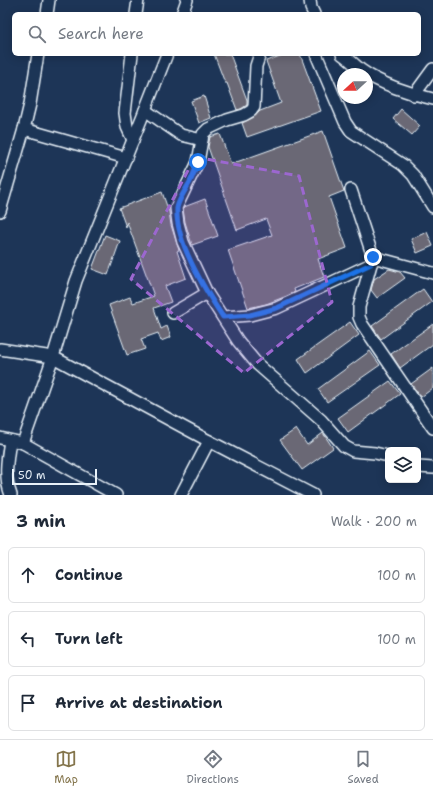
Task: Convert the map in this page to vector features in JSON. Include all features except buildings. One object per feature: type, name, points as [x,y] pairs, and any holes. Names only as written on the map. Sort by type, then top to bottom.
[{"type":"street","points":[[47,12],[49,0]]},
{"type":"street","points":[[136,12],[138,0]]},
{"type":"street","points":[[183,12],[187,0]]},
{"type":"street","points":[[0,211],[24,129],[30,104],[38,56]]},
{"type":"street","points":[[132,56],[124,113],[132,140]]},
{"type":"street","points":[[22,444],[53,357],[76,281],[165,56]]},
{"type":"street","points":[[259,56],[256,66],[254,107],[251,111],[244,115],[227,120],[208,129],[203,134],[198,162],[176,208],[183,242],[207,293],[238,341],[257,364],[321,420],[344,446],[353,451],[385,455]]},
{"type":"street","points":[[317,56],[345,122],[351,131],[403,164],[413,175],[433,207]]},
{"type":"street","points":[[344,56],[362,71],[387,84],[414,95],[433,99]]},
{"type":"street","points":[[414,95],[433,69]]},
{"type":"street","points":[[145,110],[181,134],[202,140]]},
{"type":"street","points":[[24,129],[126,158]]},
{"type":"street","points":[[351,190],[372,260],[359,307],[359,317],[362,324],[433,428]]},
{"type":"street","points":[[223,317],[250,315],[277,308],[372,260],[433,273]]},
{"type":"street","points":[[173,313],[207,293]]},
{"type":"street","points":[[0,349],[53,357],[313,495]]},
{"type":"street","points":[[11,495],[8,488],[5,440],[22,444],[116,495]]},
{"type":"street","points":[[181,495],[209,441]]},
{"type":"street","points":[[421,467],[433,468]]},
{"type":"highlighted area","points":[[195,157],[299,176],[332,302],[244,373],[131,279]]},
{"type":"route","points":[[198,162],[191,180],[176,208],[178,223],[189,258],[207,293],[223,317],[250,315],[277,308],[371,264],[373,257]]}]
